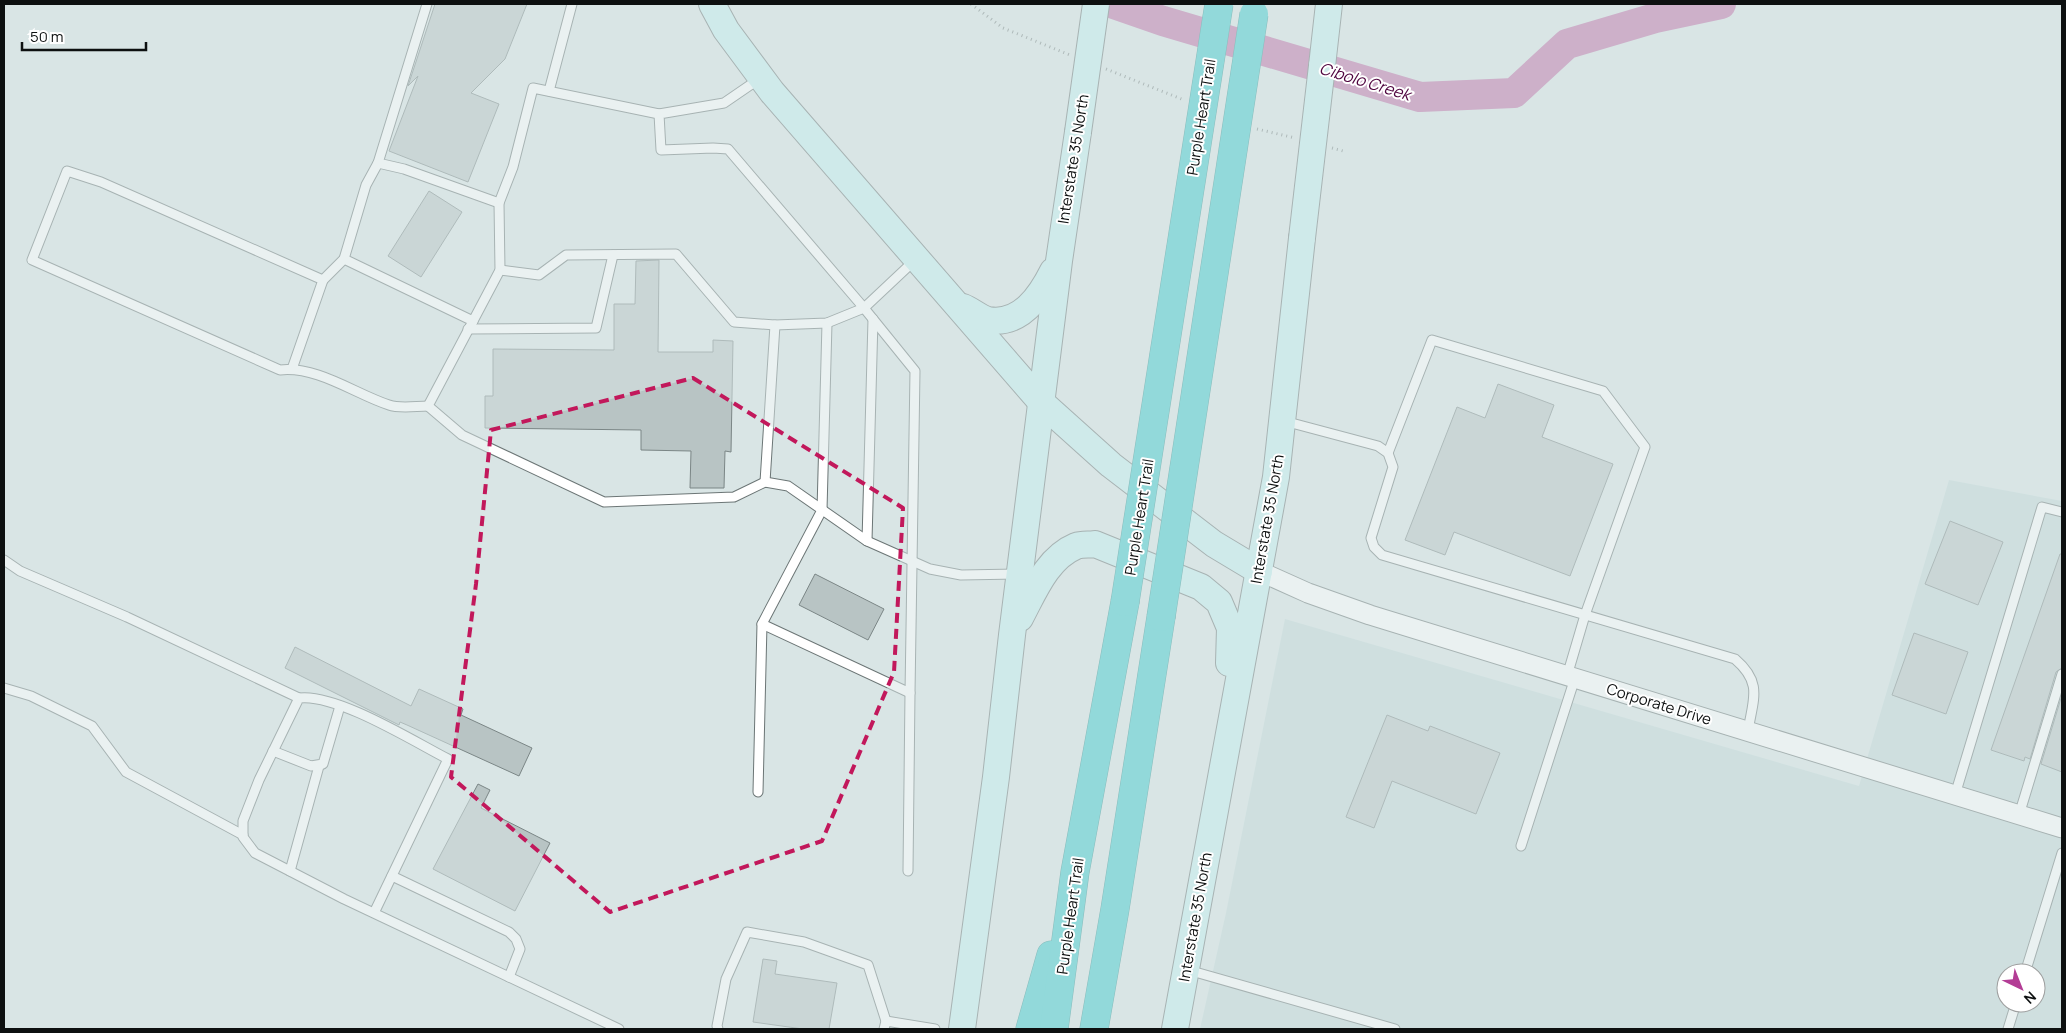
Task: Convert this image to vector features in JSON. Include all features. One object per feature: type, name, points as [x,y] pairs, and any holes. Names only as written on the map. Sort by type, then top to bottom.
[{"type":"highway","name":"Purple Heart Trail","points":[[1054,1029],[1075,872],[1125,602],[1219,4]]},
{"type":"highway","points":[[1094,1029],[1115,909],[1255,9]]},
{"type":"highway","points":[[1030,1029],[1075,872]]},
{"type":"main road","points":[[712,4],[726,30],[761,77],[952,301],[1042,403],[1111,465],[1214,544],[1259,571]]},
{"type":"main road","name":"Interstate 35 North","points":[[962,1029],[996,777],[1058,261],[1096,4]]},
{"type":"main road","name":"Interstate 35 North","points":[[1175,1029],[1276,477],[1330,4]]},
{"type":"main road","points":[[952,301],[988,320],[1008,318],[1027,309],[1042,293],[1058,261]]},
{"type":"main road","points":[[1012,635],[1042,577],[1056,559],[1077,546],[1095,544],[1201,587],[1219,602],[1230,628],[1228,737]]},
{"type":"street","name":"Corporate Drive","points":[[1259,571],[1308,593],[1370,615],[2062,828]]},
{"type":"lane","points":[[292,368],[323,280],[344,259],[366,185],[378,163],[427,4]]},
{"type":"lane","points":[[549,91],[572,4]]},
{"type":"lane","points":[[428,406],[500,270],[499,202],[514,167],[533,88],[659,114],[724,103],[761,77]]},
{"type":"lane","points":[[659,114],[661,150],[728,149],[864,308],[915,371],[908,872]]},
{"type":"lane","points":[[378,163],[404,169],[499,202]]},
{"type":"lane","points":[[323,280],[101,182],[66,171],[32,260],[280,370],[292,368],[340,382],[391,406],[428,406],[462,435],[604,502],[734,497],[765,482],[788,486],[866,540],[930,569],[961,575],[1020,574]]},
{"type":"lane","points":[[500,270],[539,275],[566,255],[676,254],[734,322],[775,325],[827,323],[864,308],[916,259]]},
{"type":"lane","points":[[344,259],[471,325],[596,328],[613,255]]},
{"type":"lane","points":[[866,540],[873,319]]},
{"type":"lane","points":[[758,792],[762,624],[822,510],[827,323]]},
{"type":"lane","points":[[765,482],[775,325]]},
{"type":"lane","points":[[1388,453],[1432,340],[1604,391],[1645,448],[1585,615],[1571,677],[1521,846]]},
{"type":"lane","points":[[1282,421],[1378,446],[1388,453],[1393,467],[1371,538],[1374,547],[1382,555],[1735,659],[1746,669],[1755,688],[1748,731]]},
{"type":"lane","points":[[1956,795],[2042,507],[2062,512]]},
{"type":"lane","points":[[4,560],[20,571],[127,616],[299,698],[309,696],[356,711],[448,759],[374,913]]},
{"type":"lane","points":[[762,624],[910,693]]},
{"type":"lane","points":[[2019,815],[2062,674]]},
{"type":"lane","points":[[4,688],[30,696],[92,726],[126,772],[243,835]]},
{"type":"lane","points":[[299,698],[273,751],[243,821],[243,835],[249,848],[255,853],[374,913],[619,1029]]},
{"type":"lane","points":[[273,751],[311,766],[323,764],[340,706]]},
{"type":"lane","points":[[290,871],[319,766]]},
{"type":"lane","points":[[2029,963],[2062,853]]},
{"type":"lane","points":[[392,876],[509,932],[516,939],[520,949],[509,977]]},
{"type":"lane","points":[[718,1029],[726,979],[747,932],[804,942],[868,964],[885,1025],[935,1029]]},
{"type":"lane","points":[[1186,969],[1395,1029]]},
{"type":"lane","points":[[2008,1029],[2013,1013]]},
{"type":"path","points":[[971,4],[1003,28],[1076,57]]},
{"type":"highlighted area","points":[[693,378],[903,508],[894,672],[822,841],[610,912],[451,777],[476,584],[491,430]]},
{"type":"shaded area","points":[[1949,480],[2062,501],[2062,1029],[1200,1029],[1226,913],[1285,619],[1859,786]]},
{"type":"building","points":[[435,4],[527,4],[505,59],[471,93],[499,104],[468,182],[389,151],[418,76],[408,86]]},
{"type":"building","points":[[429,191],[462,212],[421,277],[388,256]]},
{"type":"building","points":[[659,260],[658,352],[713,352],[713,340],[733,341],[731,452],[725,451],[724,488],[690,488],[691,451],[641,450],[641,430],[485,428],[485,396],[493,396],[493,349],[614,350],[614,304],[635,304],[636,261]]},
{"type":"building","points":[[1498,384],[1554,405],[1542,437],[1613,464],[1570,576],[1454,532],[1445,555],[1405,540],[1457,407],[1485,418]]},
{"type":"building","points":[[1950,521],[2003,542],[1978,605],[1925,584]]},
{"type":"building","points":[[2060,554],[2062,554],[2062,668],[2056,672],[2030,759],[2025,757],[2024,761],[1991,750]]},
{"type":"building","points":[[815,574],[884,609],[868,640],[799,605]]},
{"type":"building","points":[[1914,633],[1968,652],[1946,714],[1892,695]]},
{"type":"building","points":[[295,647],[411,706],[419,689],[463,709],[461,715],[532,748],[519,776],[400,722],[399,725],[285,668]]},
{"type":"building","points":[[2062,695],[2062,772],[2041,764]]},
{"type":"building","points":[[1387,715],[1428,731],[1430,726],[1500,753],[1476,814],[1392,781],[1374,828],[1346,817]]},
{"type":"building","points":[[478,784],[490,790],[481,808],[550,843],[515,911],[433,869]]},
{"type":"building","points":[[763,959],[777,961],[775,974],[837,983],[829,1029],[803,1029],[753,1022]]},
{"type":"waterway","name":"Cibolo Creek","points":[[1114,4],[1163,21],[1420,97],[1514,93],[1567,44],[1655,18],[1721,4]]}]
